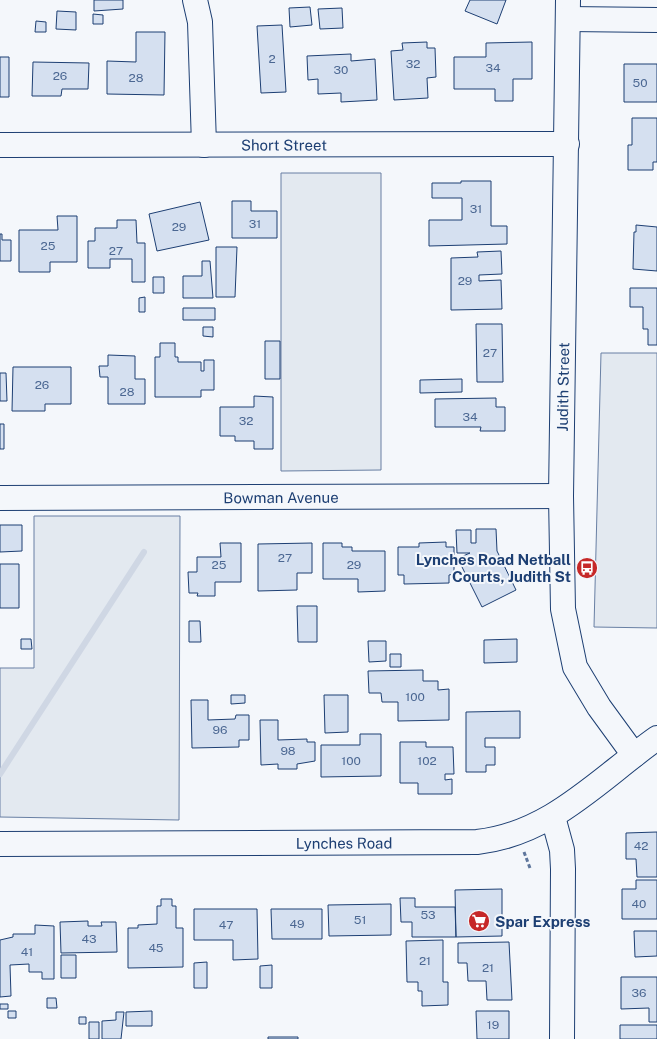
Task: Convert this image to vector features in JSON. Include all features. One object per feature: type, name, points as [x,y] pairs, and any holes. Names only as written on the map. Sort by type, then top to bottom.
[{"type":"street","points":[[195,0],[200,22],[204,145]]},
{"type":"street","points":[[568,10],[657,20]]},
{"type":"street","name":"Judith Street","points":[[568,10],[562,496],[563,609],[575,667],[599,707],[634,754]]},
{"type":"street","name":"Short Street","points":[[0,145],[567,144]]},
{"type":"street","name":"Bowman Avenue","points":[[0,498],[562,496]]},
{"type":"street","name":"Lynches Road","points":[[0,844],[477,842],[498,839],[518,834],[553,817],[572,805],[634,754],[657,738]]},
{"type":"street","points":[[553,817],[563,859],[562,1039]]},
{"type":"path","points":[[528,863],[530,868]]},
{"type":"shaded area","points":[[281,173],[381,173],[381,470],[281,471]]},
{"type":"shaded area","points":[[601,353],[657,353],[657,628],[594,627]]},
{"type":"shaded area","points":[[34,516],[180,516],[179,820],[0,817],[0,668],[34,668]]},
{"type":"building","points":[[94,0],[123,0],[123,9],[94,11]]},
{"type":"building","points":[[470,0],[506,0],[497,24],[465,11]]},
{"type":"building","points":[[310,7],[312,25],[290,27],[289,8]]},
{"type":"building","points":[[342,8],[343,28],[320,29],[318,9]]},
{"type":"building","points":[[57,11],[76,12],[76,30],[56,29]]},
{"type":"building","points":[[93,14],[103,15],[103,24],[93,24]]},
{"type":"building","points":[[36,21],[46,22],[46,32],[35,32]]},
{"type":"building","points":[[282,25],[286,92],[261,93],[257,26]]},
{"type":"building","points":[[136,32],[165,32],[164,95],[107,94],[107,61],[136,62]]},
{"type":"building","points":[[427,42],[427,48],[435,48],[436,77],[427,78],[428,98],[394,100],[391,51],[403,50],[402,43]]},
{"type":"building","points":[[532,42],[532,79],[513,79],[513,101],[495,101],[495,89],[454,89],[454,57],[486,57],[486,43]]},
{"type":"building","points":[[351,54],[351,61],[375,59],[377,100],[341,102],[341,93],[318,94],[318,79],[308,80],[307,56]]},
{"type":"building","points":[[0,57],[9,57],[9,97],[0,97]]},
{"type":"building","points":[[33,62],[89,63],[88,89],[62,89],[61,96],[32,96]]},
{"type":"building","points":[[624,64],[657,64],[657,102],[624,102]]},
{"type":"building","points":[[632,118],[657,118],[657,162],[653,162],[653,170],[628,170],[628,145],[632,145]]},
{"type":"building","points":[[461,181],[491,181],[491,226],[507,226],[507,244],[429,246],[429,220],[462,220],[462,198],[432,198],[432,183],[461,183]]},
{"type":"building","points":[[232,201],[251,201],[251,211],[277,211],[277,238],[232,238]]},
{"type":"building","points":[[200,202],[209,240],[157,251],[149,214]]},
{"type":"building","points":[[57,216],[77,216],[77,262],[50,262],[50,272],[19,272],[19,230],[58,230]]},
{"type":"building","points":[[117,220],[136,220],[137,243],[145,243],[145,282],[132,282],[132,259],[110,259],[110,268],[88,268],[88,241],[95,241],[95,228],[117,228]]},
{"type":"building","points":[[636,225],[657,227],[657,271],[633,269],[634,232],[636,232]]},
{"type":"building","points":[[0,234],[2,234],[2,240],[11,240],[11,261],[0,261]]},
{"type":"building","points":[[216,247],[237,247],[235,297],[216,297]]},
{"type":"building","points":[[501,251],[502,274],[479,275],[479,281],[501,280],[502,309],[451,310],[451,258],[478,257],[477,252]]},
{"type":"building","points":[[202,261],[210,261],[213,298],[183,298],[183,276],[202,276]]},
{"type":"building","points":[[153,277],[164,277],[164,293],[153,293]]},
{"type":"building","points":[[630,288],[657,288],[657,345],[648,345],[648,329],[643,329],[643,307],[630,307]]},
{"type":"building","points":[[145,297],[145,312],[139,312],[139,298]]},
{"type":"building","points":[[183,308],[215,308],[215,320],[183,320]]},
{"type":"building","points":[[476,324],[502,324],[503,382],[477,382]]},
{"type":"building","points":[[203,327],[213,327],[213,337],[203,336]]},
{"type":"building","points":[[265,341],[280,341],[280,379],[265,379]]},
{"type":"building","points":[[160,343],[175,343],[175,357],[178,357],[178,362],[201,362],[201,371],[204,371],[204,360],[214,360],[214,390],[201,390],[201,397],[155,397],[155,357],[160,357]]},
{"type":"building","points":[[108,355],[135,356],[135,379],[145,379],[145,404],[108,404],[108,377],[100,377],[99,366],[108,366]]},
{"type":"building","points":[[13,367],[71,367],[71,404],[45,404],[45,411],[12,411]]},
{"type":"building","points":[[0,373],[6,373],[7,401],[0,401]]},
{"type":"building","points":[[462,379],[462,392],[420,393],[420,380]]},
{"type":"building","points":[[254,396],[273,397],[273,449],[254,449],[254,441],[235,441],[235,436],[220,436],[220,407],[254,407]]},
{"type":"building","points":[[496,398],[496,407],[505,407],[505,431],[480,431],[481,427],[435,427],[435,399]]},
{"type":"building","points":[[0,424],[4,424],[4,449],[0,449]]},
{"type":"building","points":[[0,525],[22,525],[22,551],[0,552]]},
{"type":"building","points":[[476,529],[496,529],[497,551],[516,590],[482,607],[461,565],[466,562],[463,556],[470,553],[457,553],[456,530],[471,530],[471,543],[476,543]]},
{"type":"building","points":[[446,542],[446,547],[454,547],[454,574],[449,575],[449,583],[404,584],[404,575],[398,575],[398,547],[419,547],[419,543]]},
{"type":"building","points":[[220,543],[241,543],[241,582],[215,582],[215,596],[197,596],[198,593],[189,593],[188,572],[197,572],[197,557],[221,557]]},
{"type":"building","points":[[312,543],[312,573],[297,573],[297,590],[258,591],[258,544]]},
{"type":"building","points":[[323,543],[342,543],[342,547],[352,547],[352,551],[385,551],[385,591],[358,592],[358,579],[323,579]]},
{"type":"building","points":[[0,564],[19,564],[19,608],[0,608]]},
{"type":"building","points":[[297,606],[317,606],[317,642],[298,642]]},
{"type":"building","points":[[189,621],[200,621],[201,642],[189,642]]},
{"type":"building","points":[[21,639],[31,639],[32,649],[21,649]]},
{"type":"building","points":[[517,639],[517,662],[484,663],[484,640]]},
{"type":"building","points":[[368,641],[386,641],[386,661],[369,662]]},
{"type":"building","points":[[390,654],[401,654],[401,667],[390,667]]},
{"type":"building","points":[[423,670],[423,681],[438,681],[438,690],[449,689],[449,720],[398,721],[398,702],[382,702],[381,693],[369,693],[368,671]]},
{"type":"building","points":[[231,695],[245,695],[245,703],[231,704]]},
{"type":"building","points":[[324,695],[348,695],[348,732],[325,733]]},
{"type":"building","points":[[191,700],[208,700],[208,720],[235,719],[236,715],[249,715],[249,740],[239,740],[239,747],[192,748]]},
{"type":"building","points":[[520,711],[520,738],[485,738],[485,747],[495,747],[495,765],[486,765],[486,772],[466,772],[466,712]]},
{"type":"building","points":[[260,720],[278,720],[278,740],[307,739],[307,742],[315,742],[315,761],[297,764],[297,769],[278,769],[278,764],[261,765]]},
{"type":"building","points":[[360,734],[381,734],[381,776],[321,777],[321,745],[360,745]]},
{"type":"building","points":[[400,742],[426,742],[426,747],[453,747],[454,774],[445,774],[445,780],[452,779],[452,794],[418,794],[418,783],[400,783]]},
{"type":"building","points":[[657,832],[657,877],[637,877],[636,859],[626,859],[626,833]]},
{"type":"building","points":[[636,880],[657,880],[657,919],[622,919],[622,889],[636,889]]},
{"type":"building","name":"Spar Express","points":[[502,889],[502,936],[456,937],[455,890]]},
{"type":"building","points":[[400,898],[415,898],[415,907],[455,907],[456,937],[412,937],[412,922],[401,922]]},
{"type":"building","points":[[161,899],[172,899],[172,906],[176,906],[176,928],[183,928],[183,967],[128,968],[128,928],[138,928],[138,925],[157,924],[157,906],[161,906]]},
{"type":"building","points":[[391,904],[391,935],[329,936],[328,905]]},
{"type":"building","points":[[194,909],[257,909],[258,959],[233,960],[233,940],[194,940]]},
{"type":"building","points":[[271,909],[322,909],[322,939],[272,939]]},
{"type":"building","points":[[88,921],[88,926],[102,926],[101,922],[116,922],[117,952],[61,953],[60,922]]},
{"type":"building","points":[[35,925],[54,926],[54,979],[42,979],[42,972],[29,972],[29,964],[10,965],[11,996],[0,997],[0,940],[13,937],[13,934],[35,934]]},
{"type":"building","points":[[634,931],[657,931],[657,956],[635,957]]},
{"type":"building","points":[[443,940],[443,982],[448,982],[448,1005],[422,1006],[422,991],[418,991],[418,982],[407,982],[406,941]]},
{"type":"building","points":[[509,942],[512,1000],[487,1000],[486,981],[468,981],[467,963],[458,963],[458,943]]},
{"type":"building","points":[[61,955],[76,955],[76,978],[61,978]]},
{"type":"building","points":[[207,962],[207,988],[194,988],[194,963]]},
{"type":"building","points":[[272,965],[272,988],[260,988],[260,966]]},
{"type":"building","points":[[621,977],[657,977],[657,1022],[649,1022],[649,1008],[621,1009]]},
{"type":"building","points":[[47,998],[56,998],[57,1008],[47,1008]]},
{"type":"building","points":[[0,1004],[8,1004],[8,1009],[0,1009]]},
{"type":"building","points":[[8,1011],[16,1011],[16,1018],[8,1018]]},
{"type":"building","points":[[152,1011],[152,1026],[126,1026],[126,1012]]},
{"type":"building","points":[[476,1011],[509,1011],[509,1039],[477,1039]]},
{"type":"building","points":[[116,1012],[124,1012],[121,1039],[102,1039],[102,1021],[116,1020]]},
{"type":"building","points":[[79,1017],[86,1017],[86,1024],[79,1024]]},
{"type":"building","points":[[89,1022],[99,1022],[99,1039],[89,1039]]},
{"type":"building","points":[[620,1025],[657,1025],[657,1039],[620,1039]]},
{"type":"building","points":[[268,1037],[298,1037],[298,1039],[268,1039]]},
{"type":"waterway","points":[[0,774],[144,552]]},
{"type":"place","name":"Lynches Road Netball Courts, Judith St","points":[[587,568]]},
{"type":"place","name":"Spar Express","points":[[479,921]]}]
